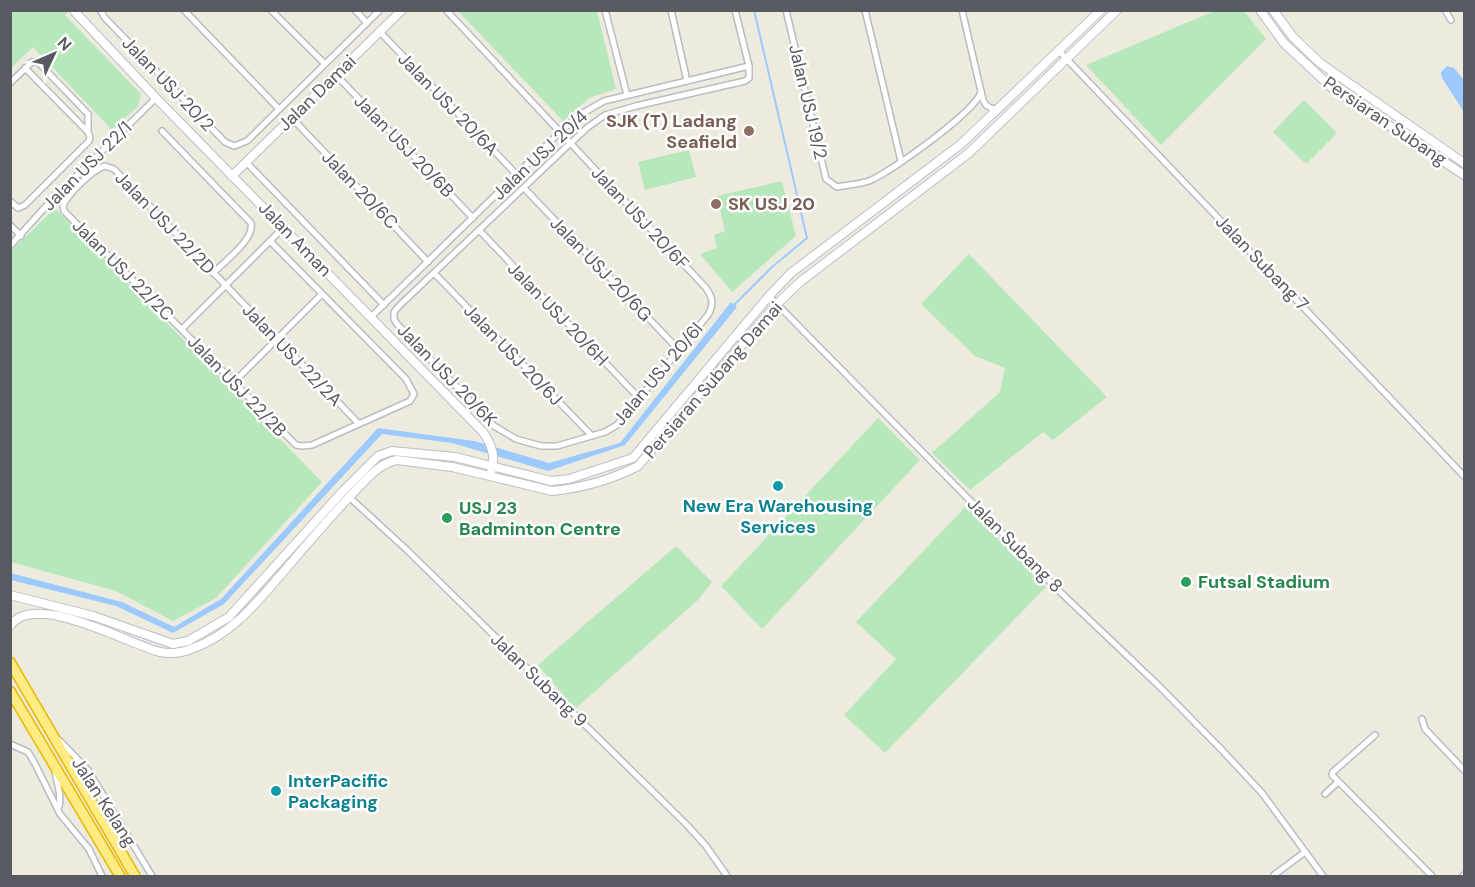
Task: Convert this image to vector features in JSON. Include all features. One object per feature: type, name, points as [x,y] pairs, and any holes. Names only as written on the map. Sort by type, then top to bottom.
[{"type":"highway","points":[[10,663],[135,876]]},
{"type":"highway","points":[[10,691],[120,876]]},
{"type":"street","name":"Jalan USJ 20/2","points":[[100,10],[151,67],[225,142],[234,146],[243,144],[279,109]]},
{"type":"street","points":[[184,10],[279,109],[380,10]]},
{"type":"street","points":[[272,10],[325,64]]},
{"type":"street","points":[[355,10],[367,23]]},
{"type":"street","name":"Jalan Damai","points":[[232,176],[402,10]]},
{"type":"street","name":"Jalan USJ 20/6F","points":[[446,10],[709,293]]},
{"type":"street","points":[[605,10],[627,95]]},
{"type":"street","points":[[671,10],[687,81]]},
{"type":"street","points":[[434,273],[588,127],[606,115],[745,81],[750,76],[749,66],[735,10]]},
{"type":"street","name":"Jalan USJ 19/2","points":[[786,10],[826,179],[829,183],[837,187],[868,181],[901,161]]},
{"type":"street","points":[[865,10],[901,161],[974,104],[981,92]]},
{"type":"street","points":[[962,10],[986,105],[995,108],[1003,104]]},
{"type":"street","name":"Persiaran Subang Damai","points":[[10,595],[93,616],[173,645],[188,641],[229,617],[343,490],[378,456],[392,451],[455,457],[551,481],[569,479],[633,458],[768,296],[812,257],[962,144],[1101,10]]},
{"type":"street","name":"Persiaran Subang Damai","points":[[10,627],[25,616],[39,613],[56,615],[93,626],[160,652],[176,653],[192,649],[237,624],[381,465],[397,459],[452,467],[552,491],[627,472],[638,466],[777,304],[818,267],[969,153],[1117,10]]},
{"type":"street","name":"Persiaran Subang","points":[[1260,10],[1283,42],[1316,74],[1346,97],[1464,175]]},
{"type":"street","name":"Persiaran Subang","points":[[1273,10],[1293,37],[1320,63],[1464,163]]},
{"type":"street","points":[[1445,10],[1451,20]]},
{"type":"street","name":"Jalan Aman","points":[[75,12],[487,438],[494,465]]},
{"type":"street","name":"Jalan USJ 20/6A","points":[[380,32],[517,176]]},
{"type":"street","name":"Jalan Subang 7","points":[[1059,51],[1464,476]]},
{"type":"street","points":[[10,83],[35,61],[40,64],[88,114],[90,137],[89,141],[23,207],[18,208],[10,201]]},
{"type":"street","name":"Jalan USJ 20/4","points":[[371,317],[559,133],[596,104],[749,66]]},
{"type":"street","points":[[25,68],[88,132]]},
{"type":"street","name":"Jalan USJ 20/6B","points":[[336,75],[473,218]]},
{"type":"street","points":[[1346,97],[1352,87]]},
{"type":"street","name":"Jalan USJ 22/1","points":[[10,246],[64,188],[156,98]]},
{"type":"street","name":"Jalan 20/6C","points":[[292,118],[428,261]]},
{"type":"street","points":[[162,131],[251,223],[252,228],[248,238],[213,273]]},
{"type":"street","points":[[246,162],[384,305]]},
{"type":"street","name":"Jalan USJ 22/2D","points":[[101,166],[114,169],[226,285]]},
{"type":"street","name":"Jalan USJ 22/2C","points":[[101,166],[67,198],[63,206],[64,211],[182,329]]},
{"type":"street","points":[[60,171],[70,182]]},
{"type":"street","points":[[54,177],[64,188]]},
{"type":"street","name":"Jalan USJ 20/6G","points":[[524,188],[678,349]]},
{"type":"street","points":[[10,225],[21,236]]},
{"type":"street","points":[[182,329],[284,228]]},
{"type":"street","name":"Jalan USJ 20/6H","points":[[479,230],[638,397]]},
{"type":"street","points":[[234,382],[322,294],[270,241]]},
{"type":"street","name":"Jalan USJ 20/6K","points":[[434,273],[394,312],[397,324],[494,426],[516,439],[549,446]]},
{"type":"street","name":"Jalan USJ 20/6J","points":[[434,273],[592,436]]},
{"type":"street","name":"Jalan USJ 22/2A","points":[[226,285],[359,424]]},
{"type":"street","name":"Jalan USJ 20/6I","points":[[549,446],[605,432],[616,425],[711,309],[712,299],[709,293]]},
{"type":"street","name":"Jalan USJ 22/2B","points":[[182,329],[296,445],[312,445],[411,401],[414,396],[414,391],[406,379],[322,294]]},
{"type":"street","name":"Jalan Subang 8","points":[[768,296],[1056,588],[1176,703],[1262,794],[1323,876]]},
{"type":"street","points":[[490,476],[494,465]]},
{"type":"street","name":"Jalan Subang 9","points":[[343,490],[687,825],[706,846],[727,876]]},
{"type":"street","points":[[1422,719],[1425,729],[1464,770]]},
{"type":"street","name":"Jalan Kelang","points":[[50,732],[83,763],[152,876]]},
{"type":"street","points":[[1375,735],[1332,775],[1432,876]]},
{"type":"street","points":[[10,744],[28,753],[58,809],[70,828],[89,849],[102,876]]},
{"type":"street","points":[[55,768],[61,803],[58,809]]},
{"type":"street","points":[[1325,794],[1338,782]]},
{"type":"street","points":[[1274,875],[1305,852]]},
{"type":"green space","points":[[11,10],[69,11],[65,15],[141,94],[138,106],[112,130],[33,47],[11,68]]},
{"type":"green space","points":[[1217,10],[1244,11],[1266,39],[1161,145],[1086,65]]},
{"type":"green space","points":[[458,11],[597,11],[616,89],[589,98],[563,121]]},
{"type":"green space","points":[[1304,100],[1337,133],[1306,164],[1273,132]]},
{"type":"green space","points":[[689,150],[696,177],[645,190],[638,162]]},
{"type":"green space","points":[[782,181],[796,236],[732,292],[700,254],[717,248],[714,235],[725,231],[717,196]]},
{"type":"green space","points":[[55,208],[322,482],[216,598],[173,621],[116,591],[11,562],[11,251]]},
{"type":"green space","points":[[969,254],[1107,397],[1053,440],[1043,432],[970,490],[932,453],[1000,392],[1005,368],[975,356],[921,304]]},
{"type":"green space","points":[[878,418],[920,460],[762,629],[721,586]]},
{"type":"green space","points":[[966,506],[1046,587],[885,753],[844,715],[896,659],[856,622]]},
{"type":"green space","points":[[676,546],[712,582],[698,600],[575,709],[538,665]]},
{"type":"water","points":[[1447,66],[1454,68],[1464,80],[1464,112],[1442,78],[1441,72]]},
{"type":"water","points":[[731,302],[737,307],[625,445],[548,471],[452,443],[382,434],[224,604],[173,633],[116,606],[11,580],[10,573],[122,602],[174,627],[221,599],[378,428],[474,441],[549,463],[620,443]]},
{"type":"waterway","points":[[734,305],[772,267],[807,238],[754,10]]},
{"type":"place","name":"SJK (T) Ladang Seafield","points":[[749,131]]},
{"type":"place","name":"SK USJ 20","points":[[716,204]]},
{"type":"place","name":"New Era Warehousing Services","points":[[778,486]]},
{"type":"place","name":"USJ 23 Badminton Centre","points":[[447,518]]},
{"type":"place","name":"Futsal Stadium","points":[[1186,582]]},
{"type":"place","name":"InterPacific Packaging","points":[[276,791]]}]
